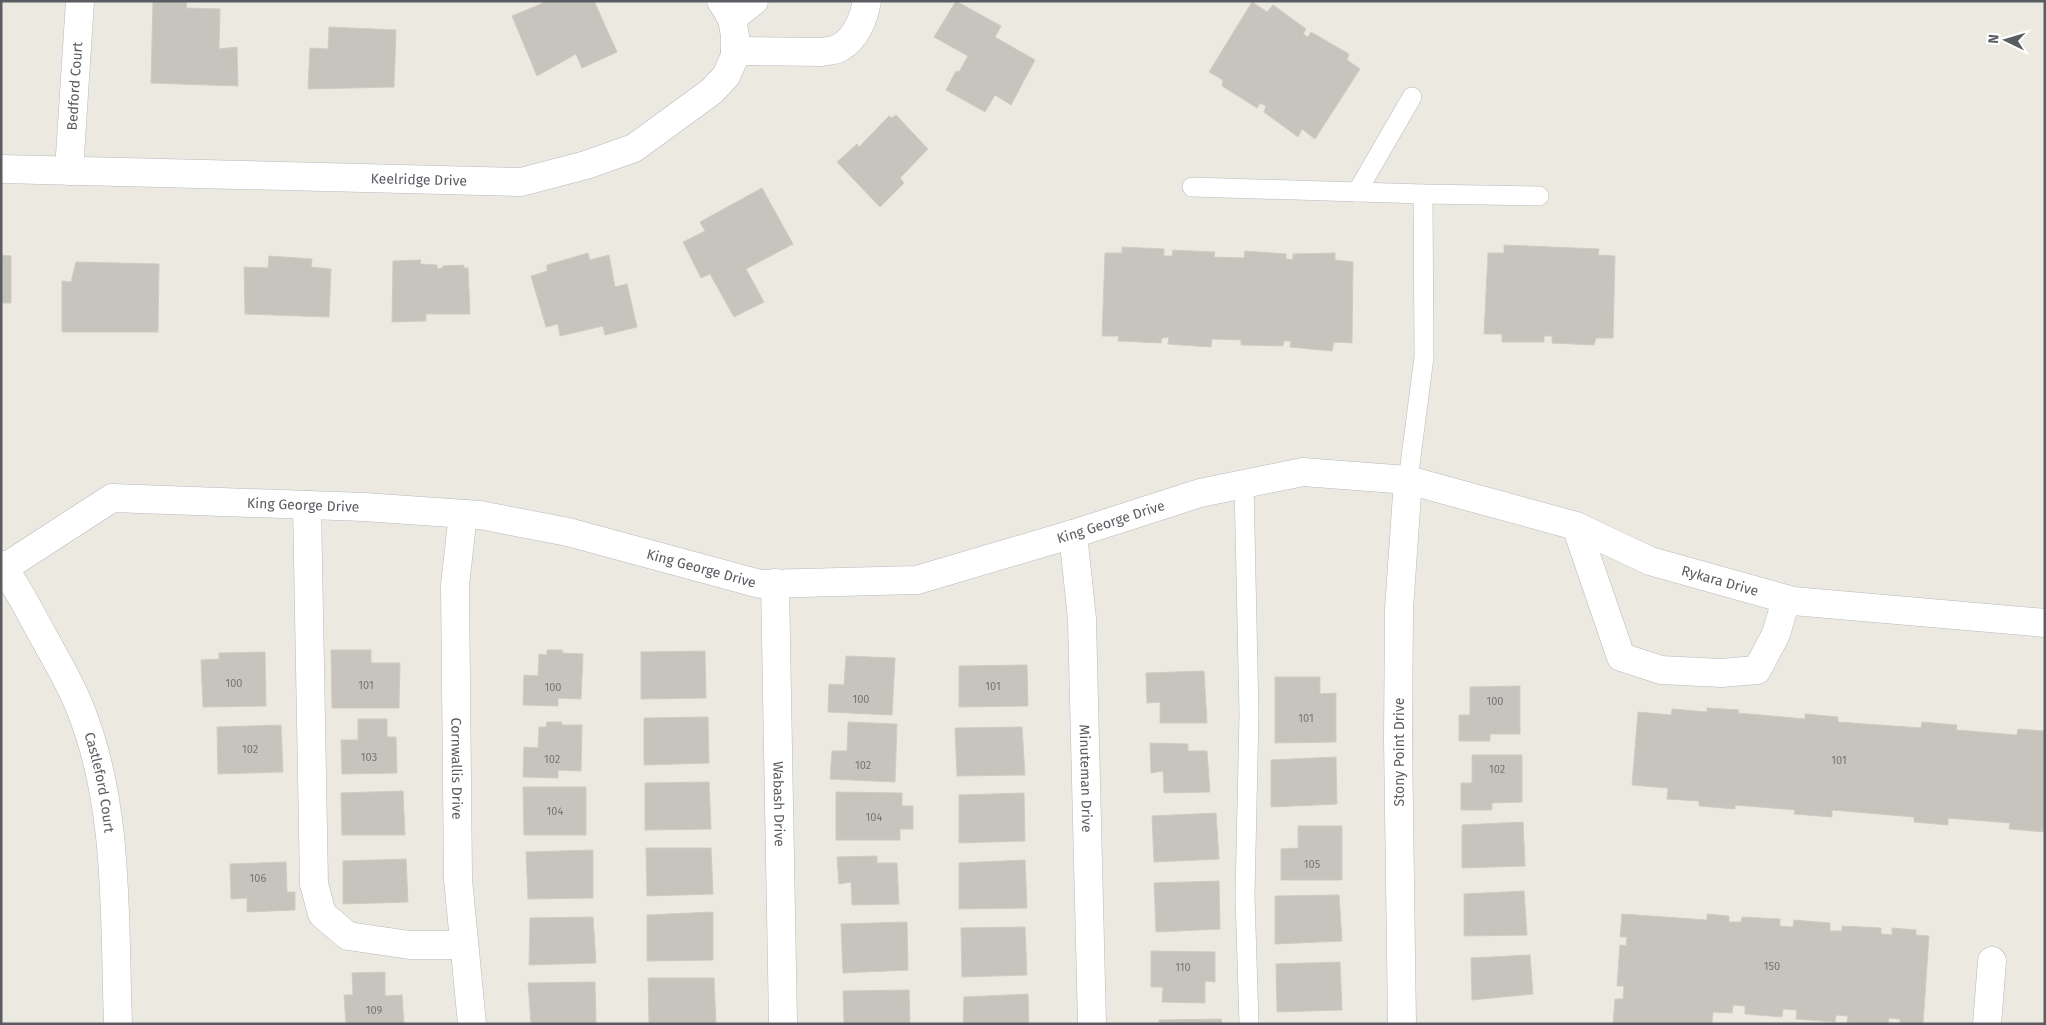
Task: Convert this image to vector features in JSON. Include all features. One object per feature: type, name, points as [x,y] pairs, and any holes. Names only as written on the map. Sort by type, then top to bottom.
[{"type":"street","name":"Bedford Court","points":[[69,171],[80,1]]},
{"type":"street","points":[[726,8],[736,15],[754,1]]},
{"type":"street","points":[[735,51],[821,52],[835,50],[841,47],[856,31],[867,1]]},
{"type":"street","name":"Keelridge Drive","points":[[1,169],[521,182],[586,165],[634,148],[712,92],[726,76],[735,51],[735,36],[726,8]]},
{"type":"street","name":"King George Drive","points":[[2,566],[112,498],[307,505],[480,515],[568,532],[760,584],[917,580],[1073,534],[1200,493],[1244,484],[1303,472],[1408,480]]},
{"type":"street","name":"Rykara Drive","points":[[1408,480],[1576,526],[1650,561],[1786,600],[2045,623]]},
{"type":"street","name":"Stony Point Drive","points":[[1402,1024],[1398,702],[1399,609],[1408,480]]},
{"type":"street","points":[[307,505],[314,884],[322,914],[348,936],[410,945],[464,945]]},
{"type":"street","name":"Cornwallis Drive","points":[[462,514],[455,585],[458,879],[472,1024]]},
{"type":"street","points":[[1576,526],[1621,657],[1661,670],[1722,673],[1757,670],[1776,634],[1786,600]]},
{"type":"street","name":"Minuteman Drive","points":[[1073,534],[1082,619],[1092,1024]]},
{"type":"street","name":"Castleford Court","points":[[2,566],[59,664],[80,708],[106,802],[112,847],[118,1024]]},
{"type":"street","name":"Wabash Drive","points":[[775,583],[784,1024]]},
{"type":"street","points":[[1987,1024],[1992,961]]},
{"type":"lane","points":[[1357,192],[1412,97]]},
{"type":"lane","points":[[1192,187],[1540,196]]},
{"type":"lane","points":[[1408,480],[1424,357],[1423,194]]},
{"type":"lane","points":[[1244,484],[1249,714],[1245,896],[1249,1024]]},
{"type":"building","points":[[153,1],[187,2],[186,8],[220,9],[219,49],[237,47],[238,86],[151,83]]},
{"type":"building","points":[[548,1],[594,1],[617,52],[582,68],[576,54],[537,76],[512,16]]},
{"type":"building","points":[[956,1],[1001,26],[995,37],[1035,60],[1011,105],[995,95],[985,112],[946,90],[956,71],[959,72],[968,56],[934,37]]},
{"type":"building","points":[[1252,2],[1267,12],[1273,5],[1306,29],[1303,34],[1308,37],[1311,32],[1349,54],[1347,60],[1360,69],[1315,139],[1302,129],[1298,137],[1264,112],[1266,106],[1260,103],[1257,108],[1222,86],[1223,80],[1209,72]]},
{"type":"building","points":[[329,27],[396,30],[394,87],[308,89],[310,48],[328,49]]},
{"type":"building","points":[[896,115],[928,149],[900,178],[904,183],[880,207],[837,162],[857,144],[859,147],[889,116],[892,118]]},
{"type":"building","points":[[762,188],[793,244],[746,269],[764,302],[734,317],[710,274],[701,278],[683,242],[705,231],[700,222]]},
{"type":"building","points":[[1504,245],[1599,249],[1598,255],[1615,256],[1613,338],[1596,338],[1594,345],[1552,343],[1552,336],[1544,336],[1544,342],[1502,342],[1502,334],[1484,334],[1488,253],[1504,253]]},
{"type":"building","points":[[1122,247],[1164,249],[1164,256],[1172,256],[1173,250],[1215,252],[1214,257],[1244,258],[1245,251],[1286,254],[1286,259],[1293,260],[1293,254],[1335,253],[1335,260],[1353,262],[1352,343],[1334,342],[1332,351],[1290,347],[1291,341],[1284,341],[1283,346],[1241,345],[1241,340],[1212,339],[1211,347],[1168,344],[1169,337],[1162,338],[1161,343],[1118,341],[1119,336],[1102,336],[1105,253],[1122,253]]},
{"type":"building","points":[[588,253],[590,260],[609,255],[615,287],[627,284],[637,327],[605,335],[603,326],[560,336],[558,324],[546,327],[531,276],[547,271],[547,265]]},
{"type":"building","points":[[1,255],[11,256],[11,303],[1,303]]},
{"type":"building","points":[[269,256],[312,259],[311,267],[331,269],[329,317],[245,314],[244,267],[268,268]]},
{"type":"building","points":[[421,260],[420,264],[437,265],[437,269],[443,266],[464,265],[464,268],[468,268],[470,314],[426,314],[426,321],[392,322],[393,261]]},
{"type":"building","points":[[76,262],[159,264],[158,332],[62,332],[62,281],[71,282]]},
{"type":"building","points":[[331,650],[371,650],[371,663],[400,663],[399,708],[332,708]]},
{"type":"building","points":[[547,650],[563,650],[562,653],[583,654],[581,699],[558,698],[558,706],[523,705],[524,675],[538,676],[539,654],[547,655]]},
{"type":"building","points":[[705,651],[706,698],[641,699],[641,652]]},
{"type":"building","points":[[265,652],[266,706],[203,707],[201,660],[219,659],[219,653]]},
{"type":"building","points":[[846,656],[895,658],[892,715],[828,712],[829,684],[844,685]]},
{"type":"building","points":[[1027,665],[1028,706],[959,707],[959,666]]},
{"type":"building","points":[[1204,671],[1207,723],[1160,723],[1160,702],[1147,703],[1146,673]]},
{"type":"building","points":[[1275,677],[1320,677],[1320,694],[1336,693],[1336,742],[1275,743]]},
{"type":"building","points":[[1520,686],[1520,734],[1490,734],[1490,741],[1459,741],[1459,715],[1470,715],[1470,687]]},
{"type":"building","points":[[1707,708],[1739,710],[1738,713],[1805,719],[1805,714],[1838,717],[1838,722],[1921,728],[1922,722],[1957,725],[1956,730],[2017,735],[2018,729],[2045,731],[2045,832],[2009,829],[2010,823],[1948,818],[1948,825],[1914,822],[1914,817],[1832,810],[1832,817],[1794,814],[1795,810],[1735,805],[1735,809],[1699,806],[1699,801],[1667,799],[1668,788],[1632,785],[1638,712],[1671,715],[1672,709],[1707,712]]},
{"type":"building","points":[[708,717],[709,763],[644,765],[644,718]]},
{"type":"building","points":[[358,719],[387,719],[387,737],[396,737],[397,773],[342,774],[341,740],[358,740]]},
{"type":"building","points":[[547,722],[562,722],[562,725],[582,725],[581,771],[558,770],[558,778],[523,777],[524,747],[538,748],[539,727],[546,727]]},
{"type":"building","points":[[848,722],[897,724],[895,782],[830,779],[832,751],[847,751]]},
{"type":"building","points":[[281,725],[283,772],[218,774],[217,727]]},
{"type":"building","points":[[1022,727],[1025,775],[957,776],[955,728]]},
{"type":"building","points":[[1150,743],[1188,744],[1188,751],[1207,751],[1210,792],[1164,793],[1163,771],[1151,773]]},
{"type":"building","points":[[1472,755],[1522,755],[1522,802],[1492,803],[1492,810],[1461,810],[1461,783],[1472,783]]},
{"type":"building","points":[[1336,757],[1337,804],[1271,807],[1271,760]]},
{"type":"building","points":[[709,782],[711,829],[645,830],[645,783]]},
{"type":"building","points":[[523,787],[586,787],[586,835],[524,835]]},
{"type":"building","points":[[403,791],[405,835],[342,835],[341,793]]},
{"type":"building","points":[[836,792],[902,793],[902,806],[913,806],[913,829],[900,829],[900,840],[836,840]]},
{"type":"building","points":[[1024,793],[1025,841],[959,843],[959,795]]},
{"type":"building","points":[[1216,813],[1219,859],[1154,862],[1152,816]]},
{"type":"building","points":[[1523,822],[1525,866],[1462,868],[1462,825]]},
{"type":"building","points":[[1298,826],[1342,826],[1342,880],[1281,880],[1281,849],[1298,848]]},
{"type":"building","points":[[646,848],[711,848],[713,894],[647,896]]},
{"type":"building","points":[[593,850],[593,898],[528,899],[526,852]]},
{"type":"building","points":[[877,856],[877,863],[897,863],[899,904],[852,905],[851,882],[839,884],[837,857]]},
{"type":"building","points":[[406,859],[408,902],[343,904],[343,861]]},
{"type":"building","points":[[1025,860],[1027,908],[959,909],[959,863]]},
{"type":"building","points":[[286,862],[287,892],[295,892],[295,910],[247,912],[247,898],[231,899],[230,864]]},
{"type":"building","points":[[1219,881],[1220,929],[1156,932],[1154,883]]},
{"type":"building","points":[[1524,891],[1527,935],[1464,936],[1464,894]]},
{"type":"building","points":[[1339,895],[1342,941],[1275,944],[1275,896]]},
{"type":"building","points":[[713,912],[713,960],[647,961],[647,915]]},
{"type":"building","points":[[1622,914],[1707,920],[1707,914],[1729,916],[1729,922],[1741,922],[1742,917],[1780,919],[1780,926],[1793,927],[1794,920],[1830,923],[1830,931],[1842,931],[1842,926],[1881,928],[1881,934],[1892,935],[1892,928],[1916,930],[1916,935],[1929,936],[1923,1024],[1900,1024],[1900,1019],[1889,1018],[1888,1024],[1847,1023],[1848,1016],[1836,1015],[1835,1022],[1796,1019],[1797,1010],[1783,1009],[1782,1017],[1745,1014],[1745,1006],[1733,1005],[1732,1013],[1713,1012],[1712,1024],[1613,1024],[1615,999],[1623,999],[1624,986],[1617,986],[1620,945],[1626,946],[1627,937],[1620,937]]},
{"type":"building","points":[[593,917],[596,963],[529,965],[530,918]]},
{"type":"building","points":[[907,922],[908,970],[843,973],[841,924]]},
{"type":"building","points":[[1025,927],[1027,975],[962,977],[961,928]]},
{"type":"building","points":[[1151,951],[1215,952],[1215,982],[1205,981],[1205,1003],[1162,1002],[1163,987],[1151,987]]},
{"type":"building","points":[[1530,955],[1533,994],[1472,1000],[1471,958]]},
{"type":"building","points":[[1340,962],[1342,1010],[1277,1012],[1276,964]]},
{"type":"building","points":[[385,972],[385,996],[402,995],[404,1024],[346,1024],[344,995],[353,995],[352,973]]},
{"type":"building","points":[[648,978],[714,978],[716,1024],[649,1024]]},
{"type":"building","points":[[595,982],[596,1024],[531,1024],[528,983]]},
{"type":"building","points":[[909,990],[910,1024],[844,1024],[843,991]]},
{"type":"building","points":[[1028,994],[1029,1024],[963,1024],[964,997]]},
{"type":"building","points":[[1221,1019],[1222,1024],[1159,1024],[1159,1020]]}]
